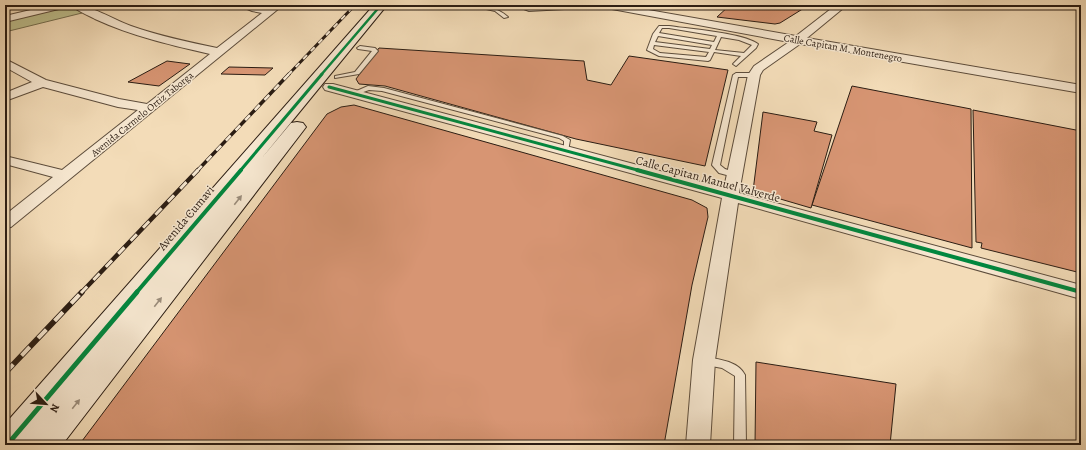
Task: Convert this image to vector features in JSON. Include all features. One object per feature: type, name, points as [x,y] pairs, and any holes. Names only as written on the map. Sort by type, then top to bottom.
[{"type":"street","points":[[5,19],[64,5]]},
{"type":"street","points":[[76,5],[110,22],[140,34],[219,52]]},
{"type":"street","points":[[243,5],[255,9],[274,8]]},
{"type":"street","name":"Avenida Cumavi","points":[[43,445],[265,154],[376,16],[394,5]]},
{"type":"street","name":"Calle Capitan M. Montenegro","points":[[519,5],[528,8],[582,5],[607,6],[1081,89]]},
{"type":"street","points":[[698,445],[704,360],[732,196],[734,175],[754,75],[758,68],[798,40],[842,5]]},
{"type":"street","name":"Avenida Carmelo Ortiz Taborga","points":[[5,223],[274,8]]},
{"type":"street","name":"Avenida Cumavi","points":[[7,445],[265,154],[333,82],[360,48],[376,16]]},
{"type":"street","points":[[5,62],[42,83],[118,103],[150,108]]},
{"type":"street","name":"Calle Capitan Manuel Valverde","points":[[333,82],[355,93],[1081,292]]},
{"type":"street","points":[[5,97],[42,83]]},
{"type":"street","points":[[5,160],[65,175]]},
{"type":"lane","points":[[471,5],[496,10],[506,17]]},
{"type":"lane","points":[[717,40],[708,59],[679,57],[652,52],[650,47],[654,43],[655,34],[659,28],[665,27],[717,40],[754,47],[736,64]]},
{"type":"lane","points":[[655,34],[717,40]]},
{"type":"lane","points":[[654,43],[745,55]]},
{"type":"lane","points":[[704,360],[727,365],[734,368],[740,375],[740,445]]},
{"type":"green space","points":[[70,5],[82,13],[5,32],[5,20]]},
{"type":"building","points":[[730,5],[809,5],[780,23],[775,24],[717,17]]},
{"type":"building","points":[[379,48],[584,61],[587,80],[611,85],[629,56],[728,70],[705,166],[576,139],[385,86],[359,84],[356,79]]},
{"type":"building","points":[[167,61],[190,64],[159,86],[128,82]]},
{"type":"building","points":[[229,67],[273,68],[265,75],[221,74]]},
{"type":"building","points":[[852,86],[971,109],[972,248],[812,205]]},
{"type":"building","points":[[354,105],[692,200],[707,208],[708,217],[692,285],[664,445],[79,445],[327,114],[341,107]]},
{"type":"building","points":[[973,110],[1081,131],[1081,273],[981,248],[982,243],[976,242]]},
{"type":"building","points":[[763,112],[817,122],[814,131],[832,135],[811,208],[753,191]]},
{"type":"building","points":[[756,362],[896,384],[890,445],[755,445]]},
{"type":"railway","points":[[288,75],[355,5]]},
{"type":"railway","points":[[197,171],[289,74]]},
{"type":"railway","points":[[81,293],[198,170]]},
{"type":"railway","points":[[5,373],[82,292]]},
{"type":"cycle path","points":[[7,445],[381,5]]},
{"type":"cycle path","points":[[329,87],[566,150],[1081,292]]}]
